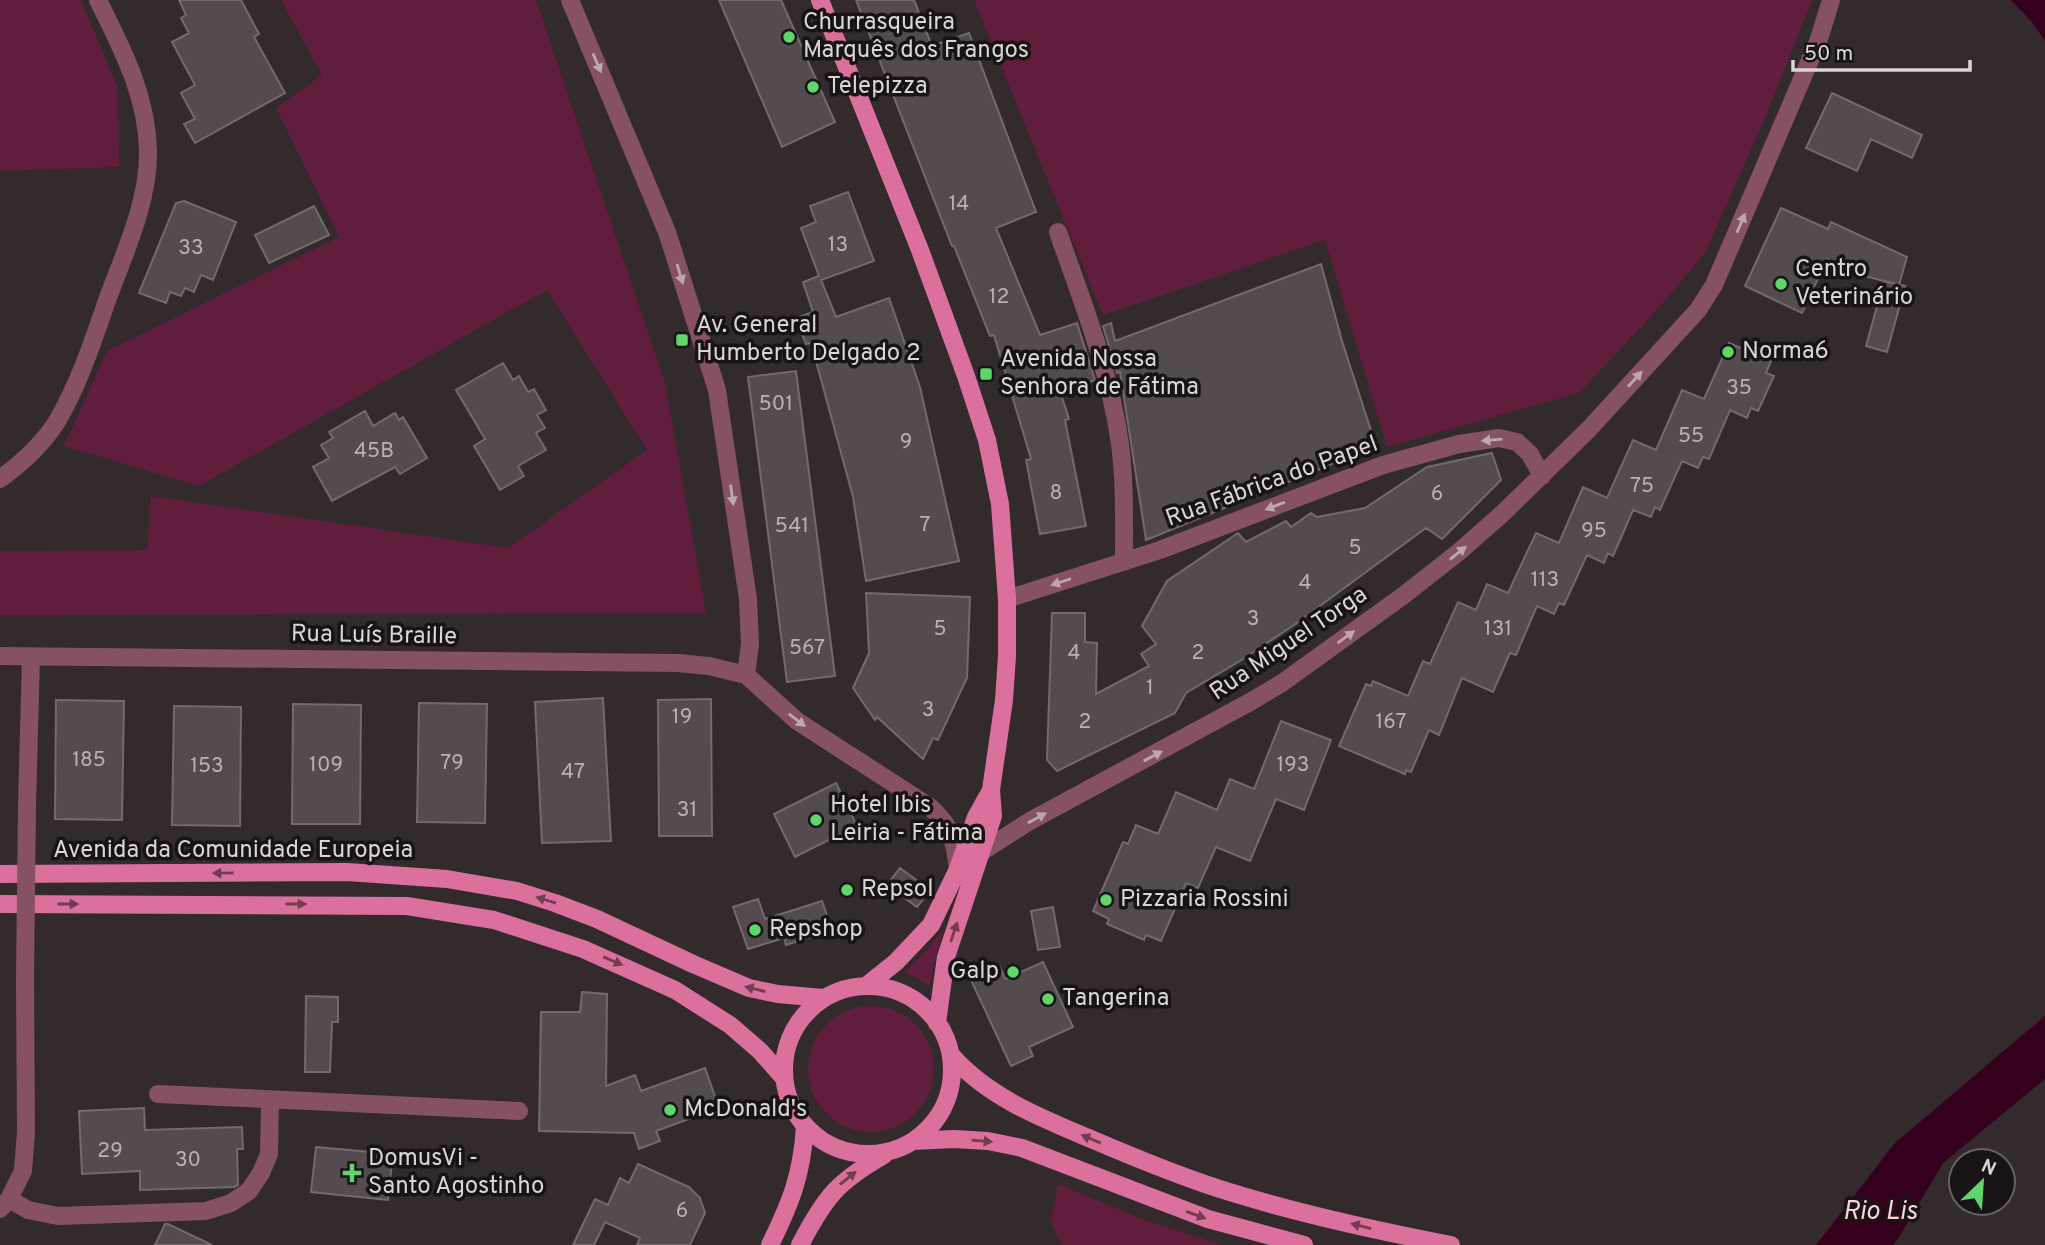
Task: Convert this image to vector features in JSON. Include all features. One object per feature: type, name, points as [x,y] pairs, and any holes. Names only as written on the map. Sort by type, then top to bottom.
[{"type":"main road","points":[[820,0],[920,250],[987,440],[1000,504],[1007,598],[1004,700],[991,790],[993,816],[946,957],[937,1023]]},
{"type":"main road","points":[[866,986],[896,962],[931,925],[958,869],[976,817],[991,790]]},
{"type":"main road","name":"Avenida da Comunidade Europeia","points":[[0,874],[347,872],[401,874],[483,884],[555,903],[597,919],[748,988],[823,998]]},
{"type":"main road","points":[[0,904],[407,906],[494,920],[583,949],[675,990],[730,1025],[760,1051],[784,1078]]},
{"type":"main road","points":[[891,1151],[868,1154],[845,1150],[823,1141],[798,1119],[784,1078],[785,1052],[794,1029],[823,998],[848,988],[884,987],[907,995],[927,1010],[937,1023],[951,1056],[966,1073],[1007,1100],[1047,1121],[1154,1166],[1219,1189],[1298,1211],[1451,1245]]},
{"type":"main road","points":[[800,1245],[815,1216],[834,1189],[854,1172],[914,1141],[932,1125],[945,1104],[952,1081],[951,1056]]},
{"type":"main road","points":[[770,1245],[800,1175],[806,1126]]},
{"type":"main road","points":[[914,1141],[988,1141],[1022,1148],[1208,1219],[1304,1245]]},
{"type":"street","points":[[0,480],[23,462],[41,442],[67,401],[87,357],[127,246],[145,179],[149,153],[140,94],[128,61],[98,0]]},
{"type":"street","points":[[570,0],[667,232],[717,390],[748,599],[750,644],[746,675],[797,721],[930,807],[946,822],[953,835],[958,869]]},
{"type":"street","name":"Rua Miguel Torga","points":[[983,851],[1030,821],[1213,724],[1282,683],[1460,551],[1589,429],[1698,310],[1714,285],[1819,39],[1831,0]]},
{"type":"street","points":[[1058,232],[1088,317],[1114,411],[1120,445],[1125,508],[1124,562]]},
{"type":"street","name":"Rua Fábrica do Papel","points":[[1007,598],[1124,562],[1383,465],[1460,444],[1499,438],[1517,442],[1530,454],[1542,476]]},
{"type":"street","name":"Rua Luís Braille","points":[[0,656],[678,663],[709,666],[746,675]]},
{"type":"street","points":[[31,657],[25,978],[26,1132],[23,1171],[5,1204],[58,1216],[206,1211],[231,1203],[248,1191],[261,1173],[269,1154],[270,1100]]},
{"type":"street","points":[[158,1094],[519,1111]]},
{"type":"shaded area","points":[[0,0],[81,0],[118,88],[119,167],[0,171]]},
{"type":"shaded area","points":[[281,0],[536,0],[665,383],[706,613],[0,615],[0,551],[147,550],[151,496],[508,548],[647,450],[547,290],[199,486],[64,446],[107,351],[339,237],[276,108],[322,75]]},
{"type":"shaded area","points":[[974,0],[1812,0],[1766,116],[1705,253],[1655,312],[1579,393],[1387,447],[1325,240],[1103,315]]},
{"type":"shaded area","points":[[944,929],[930,985],[904,972],[925,952]]},
{"type":"shaded area","points":[[871,1006],[895,1011],[916,1024],[929,1045],[934,1069],[929,1093],[916,1114],[895,1127],[871,1132],[847,1127],[826,1114],[813,1093],[808,1069],[813,1045],[826,1024],[847,1011]]},
{"type":"shaded area","points":[[1058,1184],[1142,1219],[1222,1245],[1062,1245],[1051,1223]]},
{"type":"water","points":[[2011,0],[2045,0],[2045,41],[2032,22]]},
{"type":"water","name":"Rio Lis","points":[[2045,1016],[2045,1079],[1962,1147],[1947,1147],[1947,1160],[1893,1245],[1816,1245],[1895,1143]]},
{"type":"building","points":[[179,0],[241,0],[259,34],[254,37],[285,93],[195,143],[184,124],[195,119],[181,93],[195,85],[172,42],[189,33],[181,18],[186,15]]},
{"type":"building","points":[[719,0],[781,0],[835,122],[782,147]]},
{"type":"building","points":[[856,0],[914,0],[932,46],[969,33],[1036,212],[996,228],[1040,335],[1077,323],[1095,380],[1060,391],[1069,419],[1065,420],[1086,526],[1040,534],[1026,460],[1031,459],[994,335],[990,336],[952,246]]},
{"type":"building","points":[[1832,93],[1922,135],[1912,158],[1871,139],[1857,171],[1806,148]]},
{"type":"building","points":[[848,192],[874,261],[821,280],[836,317],[889,298],[920,387],[959,561],[866,581],[853,497],[811,343],[806,344],[796,318],[813,312],[803,282],[819,276],[801,228],[816,222],[810,206]]},
{"type":"building","points":[[184,201],[236,222],[213,280],[201,275],[194,292],[185,288],[181,296],[170,292],[166,303],[139,293],[176,203]]},
{"type":"building","points":[[314,206],[329,235],[269,263],[255,235]]},
{"type":"building","points":[[1781,208],[1828,229],[1831,222],[1907,257],[1899,285],[1865,276],[1827,259],[1802,313],[1745,286]]},
{"type":"building","points":[[1321,264],[1342,341],[1376,446],[1146,540],[1120,372],[1117,373],[1103,326],[1111,323],[1115,341]]},
{"type":"building","points":[[1884,281],[1905,286],[1887,352],[1866,346]]},
{"type":"building","points":[[1729,343],[1771,361],[1766,373],[1774,376],[1758,411],[1751,408],[1747,418],[1730,410],[1709,459],[1703,457],[1698,468],[1682,461],[1660,510],[1655,507],[1651,517],[1633,510],[1613,556],[1608,553],[1604,563],[1587,555],[1564,605],[1559,603],[1554,614],[1537,606],[1516,655],[1510,653],[1493,692],[1462,678],[1439,735],[1429,730],[1411,772],[1406,770],[1405,774],[1339,746],[1366,684],[1371,686],[1373,681],[1408,696],[1423,661],[1430,664],[1458,602],[1476,610],[1487,584],[1508,593],[1536,533],[1559,543],[1583,487],[1607,498],[1633,440],[1656,450],[1682,390],[1704,399]]},
{"type":"building","points":[[503,363],[513,380],[519,376],[528,392],[534,389],[546,410],[537,415],[545,428],[536,433],[546,450],[518,466],[524,476],[500,490],[474,446],[485,439],[456,390]]},
{"type":"building","points":[[796,371],[835,676],[787,682],[748,377]]},
{"type":"building","points":[[365,411],[373,426],[395,413],[399,420],[403,417],[427,458],[400,474],[395,467],[332,501],[313,467],[329,458],[321,445],[333,438],[329,432]]},
{"type":"building","points":[[1492,453],[1501,480],[1442,539],[1426,528],[1294,625],[1186,693],[1175,713],[1057,771],[1047,760],[1052,613],[1085,613],[1085,642],[1097,643],[1096,694],[1149,666],[1141,654],[1156,644],[1142,626],[1167,581],[1238,533],[1246,542],[1286,521],[1291,527],[1311,513],[1317,517],[1365,508],[1427,467]]},
{"type":"building","points":[[866,593],[970,597],[967,678],[938,740],[933,738],[923,759],[877,717],[875,720],[853,688],[869,653]]},
{"type":"building","points":[[603,698],[611,841],[542,843],[535,702]]},
{"type":"building","points":[[711,699],[712,836],[659,836],[658,700]]},
{"type":"building","points":[[56,700],[124,701],[122,820],[55,819]]},
{"type":"building","points":[[419,703],[487,704],[485,823],[417,822]]},
{"type":"building","points":[[293,704],[361,705],[360,824],[292,824]]},
{"type":"building","points":[[174,706],[241,707],[240,826],[172,825]]},
{"type":"building","points":[[1281,721],[1331,740],[1304,810],[1276,799],[1250,861],[1216,847],[1198,888],[1186,883],[1161,941],[1146,935],[1144,940],[1107,924],[1109,919],[1093,911],[1123,842],[1128,844],[1136,825],[1158,834],[1176,792],[1217,810],[1230,779],[1254,789]]},
{"type":"building","name":"Hotel Ibis Leiria - Fátima","points":[[836,783],[857,826],[795,857],[774,814]]},
{"type":"building","points":[[900,868],[930,890],[917,907],[887,885]]},
{"type":"building","points":[[758,899],[765,919],[822,901],[832,930],[786,945],[784,938],[748,949],[733,907]]},
{"type":"building","points":[[1053,907],[1060,947],[1038,950],[1031,911]]},
{"type":"building","points":[[1043,962],[1073,1027],[1029,1047],[1033,1056],[1011,1066],[971,980],[1000,967],[1005,979]]},
{"type":"building","points":[[582,992],[607,994],[606,1086],[635,1075],[641,1091],[705,1068],[719,1108],[656,1131],[660,1141],[639,1149],[634,1133],[539,1131],[541,1012],[580,1012]]},
{"type":"building","points":[[306,996],[338,997],[338,1022],[332,1022],[330,1072],[305,1072]]},
{"type":"building","points":[[144,1108],[145,1130],[242,1127],[243,1149],[237,1149],[238,1185],[140,1190],[140,1171],[82,1174],[79,1111]]},
{"type":"building","name":"DomusVi - Santo Agostinho","points":[[316,1147],[393,1154],[388,1200],[311,1192]]},
{"type":"building","points":[[638,1164],[689,1187],[700,1198],[705,1213],[690,1245],[637,1245],[640,1238],[605,1222],[594,1245],[573,1245],[595,1199],[608,1205],[620,1178],[629,1183]]},
{"type":"building","points":[[165,1224],[168,1224],[212,1245],[155,1245]]},
{"type":"place","name":"Churrasqueira Marquês dos Frangos","points":[[789,37]]},
{"type":"place","name":"Telepizza","points":[[813,87]]},
{"type":"place","name":"Centro Veterinário","points":[[1781,284]]},
{"type":"place","name":"Av. General Humberto Delgado 2","points":[[682,340]]},
{"type":"place","name":"Norma6","points":[[1728,352]]},
{"type":"place","name":"Avenida Nossa Senhora de Fátima","points":[[986,374]]},
{"type":"place","name":"Hotel Ibis Leiria - Fátima","points":[[816,820]]},
{"type":"place","name":"Repsol","points":[[847,890]]},
{"type":"place","name":"Pizzaria Rossini","points":[[1106,900]]},
{"type":"place","name":"Repshop","points":[[755,930]]},
{"type":"place","name":"Galp","points":[[1013,972]]},
{"type":"place","name":"Tangerina","points":[[1048,999]]},
{"type":"place","name":"McDonald's","points":[[670,1110]]},
{"type":"place","name":"DomusVi - Santo Agostinho","points":[[352,1173]]}]
